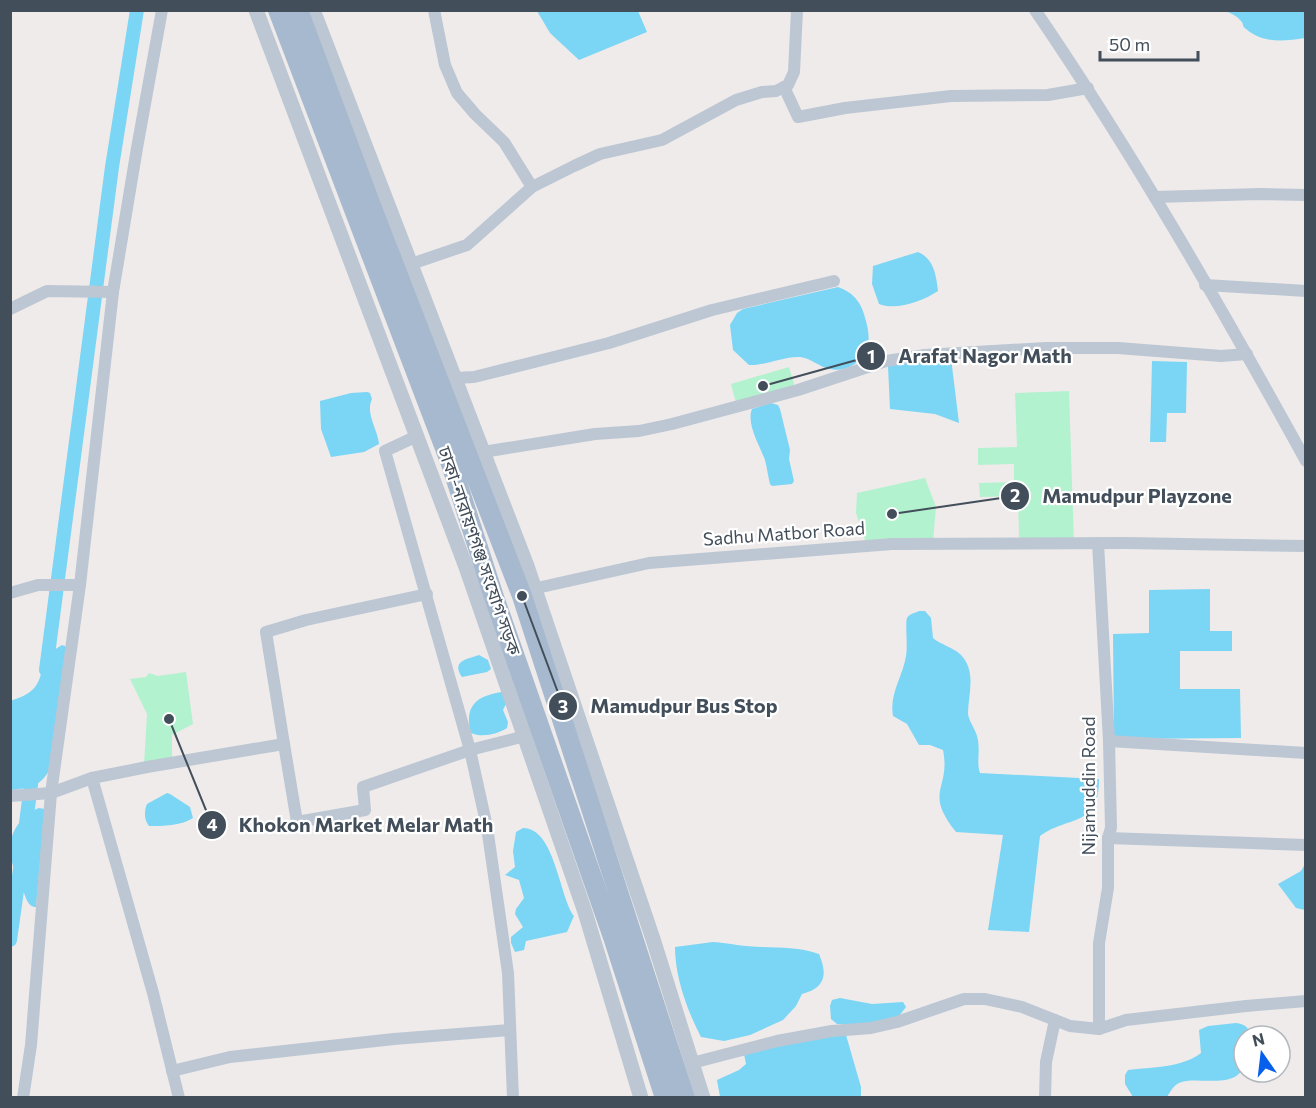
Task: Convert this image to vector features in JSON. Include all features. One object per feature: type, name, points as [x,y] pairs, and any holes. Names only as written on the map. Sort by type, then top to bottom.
[{"type":"main road","name":"ঢাকা-নারায়ণগঞ্জ সংযোগ সড়ক","points":[[278,10],[451,464],[499,636],[613,937],[665,1098]]},
{"type":"main road","name":"ঢাকা-নারায়ণগঞ্জ সংযোগ সড়ক","points":[[298,10],[362,182],[528,590],[685,1098]]},
{"type":"street","points":[[23,1098],[31,1045],[51,793],[79,585],[112,292],[162,10]]},
{"type":"street","points":[[256,10],[417,436],[499,636],[525,736],[585,912],[641,1098]]},
{"type":"street","points":[[313,10],[483,452],[528,590],[653,939],[703,1098]]},
{"type":"street","points":[[434,10],[446,65],[457,93],[504,142],[532,187]]},
{"type":"street","points":[[411,264],[467,245],[532,187],[600,154],[662,140],[736,100],[788,85],[794,72],[797,10]]},
{"type":"street","points":[[1035,10],[1088,88],[1171,223],[1305,461]]},
{"type":"street","points":[[784,87],[798,117],[845,108],[951,96],[1048,95],[1088,88]]},
{"type":"street","points":[[1155,197],[1305,195]]},
{"type":"street","points":[[455,378],[474,377],[609,343],[712,310],[834,281]]},
{"type":"street","points":[[1205,285],[1305,291]]},
{"type":"street","points":[[10,309],[47,291],[112,292]]},
{"type":"street","points":[[483,452],[595,434],[639,431],[672,424],[798,390],[886,361],[925,355],[1025,349],[1106,348],[1221,356],[1246,354]]},
{"type":"street","points":[[417,436],[386,451],[471,750],[487,826],[508,973],[513,1098]]},
{"type":"street","name":"Sadhu Matbor Road","points":[[528,590],[649,563],[892,544],[1098,543],[1305,546]]},
{"type":"street","name":"Nijamuddin Road","points":[[1098,543],[1109,741],[1111,828],[1108,838],[1108,888],[1099,943],[1099,1029]]},
{"type":"street","points":[[10,593],[38,585],[79,585]]},
{"type":"street","points":[[427,594],[306,620],[266,632],[297,822],[365,810],[363,787],[471,750],[525,736]]},
{"type":"street","points":[[1109,741],[1305,753]]},
{"type":"street","points":[[10,796],[51,793],[92,778],[284,744]]},
{"type":"street","points":[[92,778],[143,955],[178,1098]]},
{"type":"street","points":[[1108,838],[1305,845]]},
{"type":"street","points":[[692,1063],[777,1041],[832,1031],[871,1028],[897,1022],[964,999],[984,999],[1022,1007],[1070,1026],[1099,1029],[1126,1020],[1305,1001]]},
{"type":"street","points":[[1045,1098],[1046,1062],[1055,1020]]},
{"type":"street","points":[[172,1071],[231,1057],[394,1039],[510,1030]]},
{"type":"green space","points":[[789,367],[795,387],[736,403],[731,384]]},
{"type":"green space","points":[[1069,391],[1074,543],[1022,542],[1019,537],[1018,496],[980,497],[979,483],[1014,482],[1014,464],[978,465],[978,448],[1017,447],[1015,393]]},
{"type":"green space","points":[[925,478],[936,507],[933,542],[866,543],[856,513],[857,493]]},
{"type":"green space","points":[[186,672],[193,724],[172,735],[172,758],[144,764],[147,714],[130,679],[146,677],[149,673],[158,676]]},
{"type":"water","points":[[537,11],[638,11],[647,32],[579,60],[550,33]]},
{"type":"water","points":[[1225,11],[1305,11],[1305,38],[1282,40],[1260,37],[1245,28],[1236,16]]},
{"type":"water","points":[[918,252],[931,263],[938,291],[901,306],[879,304],[872,284],[873,266]]},
{"type":"water","points":[[838,287],[849,292],[857,300],[868,328],[869,340],[866,352],[859,361],[848,368],[833,370],[800,357],[749,365],[733,350],[730,325],[737,313],[743,309]]},
{"type":"water","points":[[951,358],[959,423],[935,414],[890,409],[888,366]]},
{"type":"water","points":[[1152,361],[1187,362],[1186,413],[1167,413],[1166,442],[1150,442]]},
{"type":"water","points":[[351,393],[370,393],[372,399],[370,410],[379,444],[364,452],[331,457],[321,429],[320,401]]},
{"type":"water","points":[[771,403],[778,405],[780,409],[790,450],[789,459],[794,481],[792,484],[772,486],[770,484],[765,460],[752,428],[752,409]]},
{"type":"water","points":[[1210,589],[1210,631],[1232,631],[1232,651],[1180,651],[1180,689],[1240,689],[1241,738],[1114,739],[1113,634],[1149,633],[1149,590]]},
{"type":"water","points":[[919,611],[925,611],[931,618],[933,638],[958,652],[969,669],[968,714],[978,741],[980,773],[1099,779],[1098,795],[1094,806],[1088,813],[1040,836],[1029,932],[988,930],[1003,835],[956,832],[946,818],[939,799],[945,763],[943,750],[930,745],[919,745],[907,724],[893,716],[893,700],[906,656],[907,618]]},
{"type":"water","points":[[62,645],[67,647],[53,763],[46,776],[38,783],[13,790],[11,789],[10,701],[33,690],[37,685],[46,655]]},
{"type":"water","points":[[479,655],[488,660],[491,669],[487,672],[462,677],[459,664]]},
{"type":"water","points":[[502,692],[508,700],[503,710],[508,722],[507,728],[490,735],[471,733],[469,716],[474,704],[485,696]]},
{"type":"water","points":[[167,793],[190,807],[193,818],[166,826],[149,826],[145,815],[147,804]]},
{"type":"water","points":[[45,809],[36,907],[34,907],[28,902],[15,871],[10,846],[11,838],[20,822],[33,810]]},
{"type":"water","points":[[523,828],[534,831],[549,851],[574,916],[567,932],[526,941],[524,950],[515,952],[511,937],[523,927],[515,914],[524,898],[519,880],[505,875],[515,867],[513,851],[516,832]]},
{"type":"water","points":[[1305,864],[1306,910],[1296,908],[1278,884],[1301,871]]},
{"type":"water","points":[[713,942],[797,949],[819,954],[824,974],[820,984],[802,994],[796,1006],[783,1020],[750,1035],[724,1041],[701,1037],[683,993],[677,970],[675,947]]},
{"type":"water","points":[[840,998],[872,1004],[903,1002],[906,1007],[899,1016],[864,1024],[837,1024],[831,1019],[830,1006],[832,1000]]},
{"type":"water","points":[[1236,1023],[1242,1024],[1232,1024],[1232,1078],[1179,1083],[1173,1087],[1167,1097],[1133,1097],[1125,1084],[1125,1075],[1128,1070],[1166,1066],[1193,1058],[1201,1053],[1199,1030],[1208,1026]]},
{"type":"water","points":[[832,1035],[846,1035],[861,1087],[861,1097],[720,1097],[717,1080],[739,1070],[746,1064],[744,1054]]},
{"type":"waterway","points":[[46,670],[112,167],[137,10]]},
{"type":"waterway","points":[[25,831],[33,769]]},
{"type":"waterway","points":[[10,940],[21,862]]},
{"type":"place","name":"Arafat Nagor Math","points":[[763,386]]},
{"type":"place","name":"Mamudpur Playzone","points":[[892,514]]},
{"type":"place","name":"Mamudpur Bus Stop","points":[[522,596]]},
{"type":"place","name":"Khokon Market Melar Math","points":[[169,719]]}]
